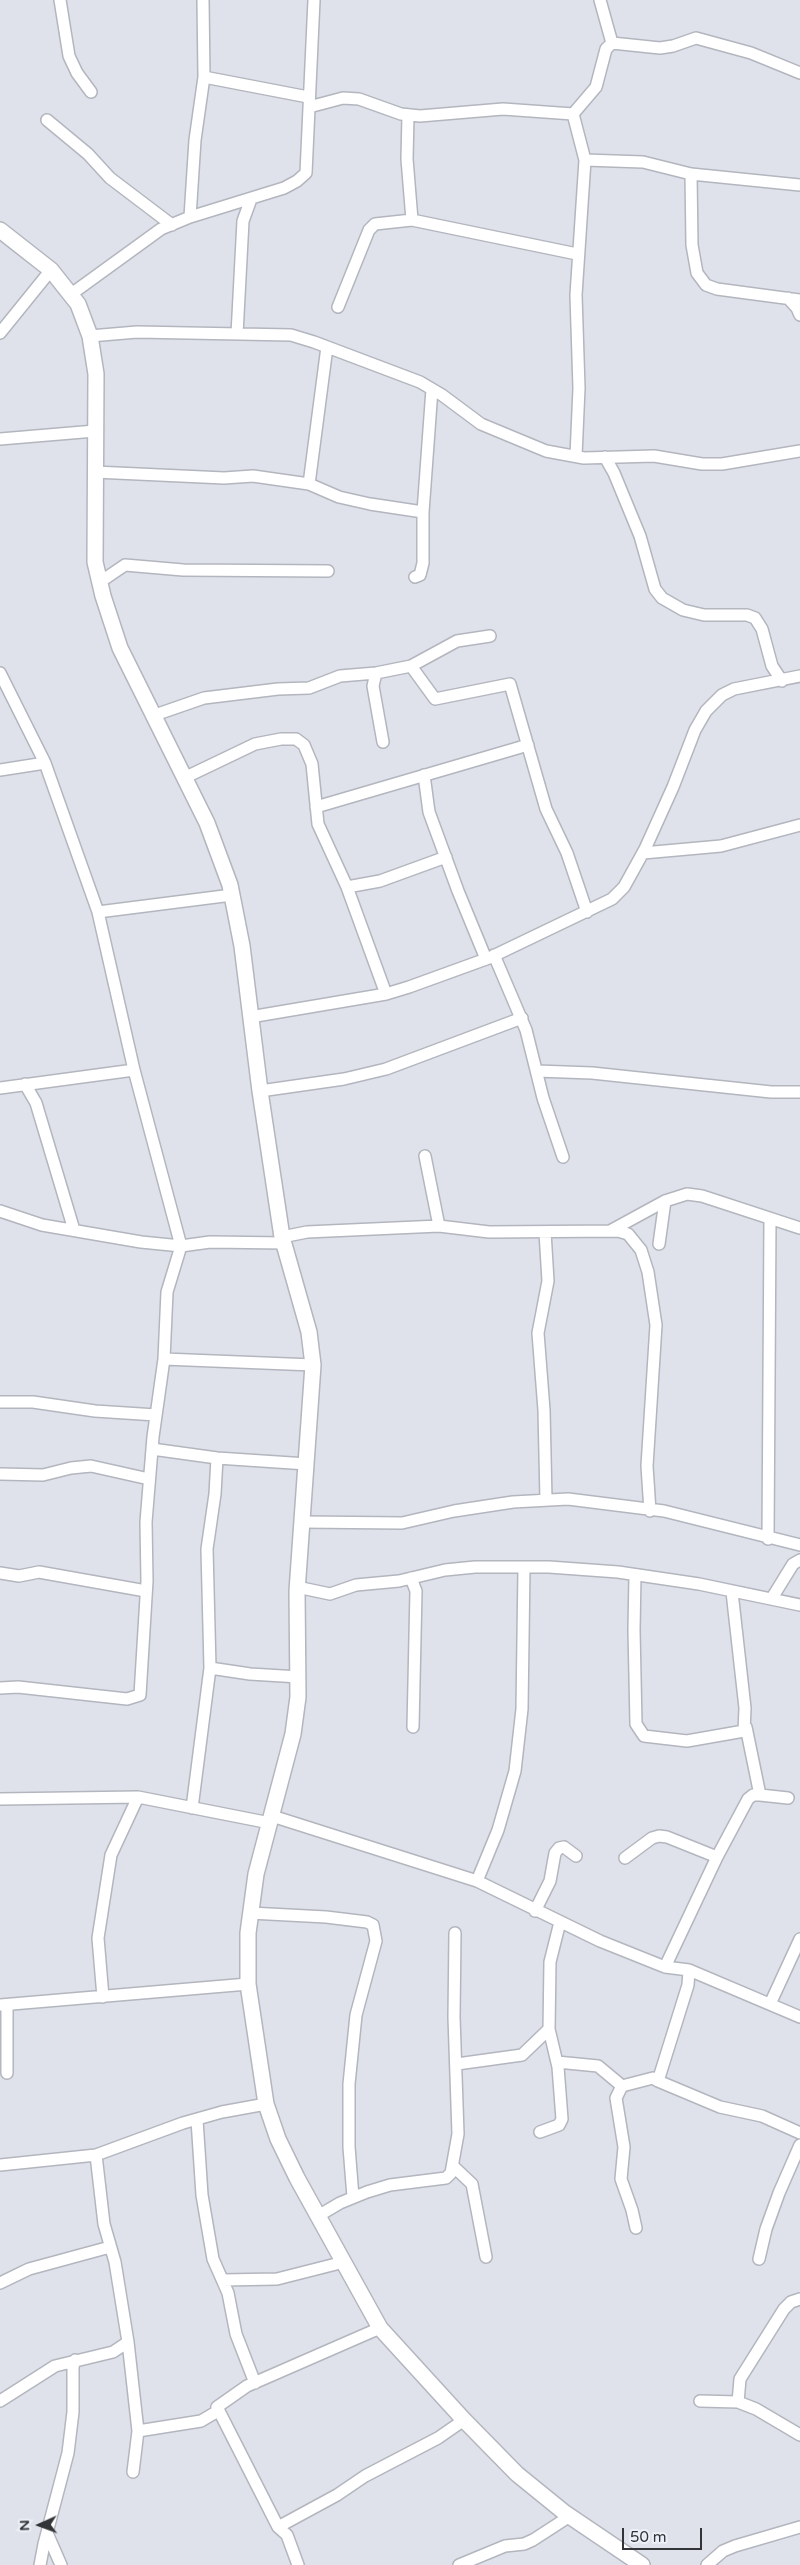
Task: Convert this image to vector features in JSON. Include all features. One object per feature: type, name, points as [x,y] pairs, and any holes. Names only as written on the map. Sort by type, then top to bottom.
[{"type":"street","points":[[60,0],[69,56],[77,73],[91,92]]},
{"type":"street","points":[[190,217],[195,140],[204,77],[203,0]]},
{"type":"street","points":[[70,295],[161,229],[190,217],[284,188],[297,182],[306,173],[314,0]]},
{"type":"street","points":[[600,0],[612,44]]},
{"type":"street","points":[[612,44],[660,48],[673,46],[696,38],[751,53],[800,73]]},
{"type":"street","points":[[573,114],[596,87],[603,56],[612,44]]},
{"type":"street","points":[[204,77],[308,102],[343,98],[359,99],[408,114],[438,115],[503,110],[573,114]]},
{"type":"street","points":[[408,114],[407,159],[412,220]]},
{"type":"street","points":[[573,114],[585,160],[576,295],[579,388],[576,456]]},
{"type":"street","points":[[47,120],[88,154],[110,178],[172,225]]},
{"type":"street","points":[[585,160],[643,162],[691,174],[800,185]]},
{"type":"street","points":[[691,174],[692,245],[697,273],[706,285],[716,289],[800,300]]},
{"type":"street","points":[[237,334],[244,221],[251,199]]},
{"type":"street","points":[[228,206],[244,221]]},
{"type":"street","points":[[338,308],[369,230],[374,224],[412,220],[578,254]]},
{"type":"street","points":[[0,230],[51,270],[78,304],[90,336],[96,374],[95,562],[120,648],[152,716],[208,823],[232,895],[242,946],[260,1091],[283,1240],[309,1332],[313,1365],[298,1587],[298,1677],[293,1734],[256,1874],[248,1933],[248,1984],[266,2104],[278,2139],[380,2328],[464,2420],[517,2474],[570,2516],[642,2565]]},
{"type":"street","points":[[0,333],[51,270]]},
{"type":"street","points":[[788,298],[798,308],[800,315]]},
{"type":"street","points":[[90,336],[137,332],[291,335],[327,346],[432,389],[481,424],[546,451],[576,456],[654,456],[694,463],[722,464],[800,451]]},
{"type":"street","points":[[309,484],[327,346]]},
{"type":"street","points":[[415,577],[420,575],[423,563],[423,512],[432,389]]},
{"type":"street","points":[[0,439],[95,431]]},
{"type":"street","points":[[605,457],[614,473],[640,536],[655,589],[662,598],[683,610],[704,615],[747,615],[755,618],[762,629],[772,666],[782,680]]},
{"type":"street","points":[[95,472],[224,478],[253,476],[309,484],[339,497],[423,512]]},
{"type":"street","points":[[100,582],[125,565],[183,570],[328,571]]},
{"type":"street","points":[[152,716],[204,698],[278,689],[308,688],[340,676],[410,666],[457,641],[490,636]]},
{"type":"street","points":[[410,666],[435,699],[510,684],[546,809],[566,854],[587,912]]},
{"type":"street","points":[[0,673],[45,762],[98,912],[134,1070],[181,1246],[167,1292],[164,1359],[149,1479],[146,1522],[146,1591],[140,1696],[128,1699],[18,1687],[0,1688]]},
{"type":"street","points":[[370,673],[384,742]]},
{"type":"street","points":[[250,1017],[386,994],[490,957],[612,899],[624,887],[643,853],[673,787],[695,730],[706,711],[722,695],[734,690],[800,676]]},
{"type":"street","points":[[184,778],[255,744],[281,739],[296,739],[304,745],[309,754],[316,787],[318,824],[347,887],[386,994]]},
{"type":"street","points":[[316,807],[528,745]]},
{"type":"street","points":[[0,770],[45,762]]},
{"type":"street","points":[[424,775],[429,812],[446,857],[490,957],[522,1018],[543,1098],[562,1157]]},
{"type":"street","points":[[643,853],[727,845],[800,825]]},
{"type":"street","points":[[347,887],[380,881],[446,857]]},
{"type":"street","points":[[98,912],[232,895]]},
{"type":"street","points":[[260,1091],[344,1079],[386,1069],[522,1018]]},
{"type":"street","points":[[0,1088],[134,1070]]},
{"type":"street","points":[[537,1071],[592,1073],[771,1092],[800,1092]]},
{"type":"street","points":[[25,1084],[36,1103],[74,1230]]},
{"type":"street","points":[[424,1156],[439,1226]]},
{"type":"street","points":[[608,1232],[665,1201],[687,1194],[702,1196],[800,1228]]},
{"type":"street","points":[[659,1244],[665,1201]]},
{"type":"street","points":[[0,1211],[42,1225],[142,1242],[181,1246],[210,1242],[283,1240],[307,1232],[439,1226],[489,1232],[608,1232],[628,1234],[636,1242],[648,1272],[654,1301],[656,1341],[647,1466],[650,1511]]},
{"type":"street","points":[[768,1539],[770,1219]]},
{"type":"street","points":[[545,1232],[548,1281],[538,1333],[544,1410],[546,1500]]},
{"type":"street","points":[[164,1359],[313,1365]]},
{"type":"street","points":[[0,1402],[33,1402],[96,1411],[156,1415]]},
{"type":"street","points":[[152,1449],[217,1458],[307,1464]]},
{"type":"street","points":[[192,1808],[210,1668],[207,1549],[215,1494],[217,1458]]},
{"type":"street","points":[[0,1474],[43,1476],[71,1468],[91,1466],[149,1479]]},
{"type":"street","points":[[302,1522],[402,1523],[454,1511],[514,1502],[546,1500],[586,1501],[650,1511],[664,1511],[800,1546]]},
{"type":"street","points":[[772,1598],[797,1562],[786,1543]]},
{"type":"street","points":[[298,1587],[330,1594],[356,1586],[476,1566],[549,1567],[635,1575],[699,1584],[800,1605]]},
{"type":"street","points":[[477,1880],[496,1837],[515,1771],[522,1709],[524,1568]]},
{"type":"street","points":[[0,1573],[19,1576],[38,1572],[146,1591]]},
{"type":"street","points":[[635,1575],[634,1638],[636,1724],[638,1730],[644,1736],[687,1741],[737,1733],[744,1731],[746,1727]]},
{"type":"street","points":[[412,1578],[416,1590],[414,1726]]},
{"type":"street","points":[[732,1592],[746,1727],[760,1794]]},
{"type":"street","points":[[210,1668],[250,1674],[298,1677]]},
{"type":"street","points":[[665,1967],[717,1857],[748,1799],[753,1795],[760,1794],[788,1798]]},
{"type":"street","points":[[102,1997],[98,1938],[111,1855],[138,1797]]},
{"type":"street","points":[[0,1800],[138,1797],[192,1808],[271,1819],[477,1880],[535,1911],[665,1967],[689,1970],[800,2016]]},
{"type":"street","points":[[625,1858],[640,1846],[659,1836],[667,1837],[717,1857]]},
{"type":"street","points":[[535,1911],[550,1881],[555,1853],[559,1848],[564,1847],[576,1856]]},
{"type":"street","points":[[250,1913],[367,1922],[372,1926],[376,1941],[356,2015],[349,2084],[348,2147],[354,2197]]},
{"type":"street","points":[[540,2132],[559,2125],[562,2119],[556,2056],[549,2029],[550,1962],[560,1922]]},
{"type":"street","points":[[318,2216],[354,2197],[390,2185],[446,2178],[454,2167],[458,2134],[454,2017],[455,1933]]},
{"type":"street","points":[[770,2004],[800,1939]]},
{"type":"street","points":[[658,2081],[688,1985],[689,1970]]},
{"type":"street","points":[[7,2073],[4,2005],[248,1984]]},
{"type":"street","points":[[457,2064],[522,2055],[549,2029]]},
{"type":"street","points":[[536,2042],[556,2056],[598,2066],[622,2086]]},
{"type":"street","points":[[636,2228],[621,2179],[624,2147],[616,2098],[622,2086],[653,2078],[720,2107],[762,2116],[800,2133]]},
{"type":"street","points":[[0,2164],[96,2155],[222,2112],[266,2104]]},
{"type":"street","points":[[198,2120],[202,2195],[212,2259],[228,2293],[243,2355],[255,2383]]},
{"type":"street","points":[[759,2259],[776,2202],[790,2164],[800,2145]]},
{"type":"street","points":[[96,2155],[104,2224],[128,2342],[138,2431],[133,2472]]},
{"type":"street","points":[[454,2167],[472,2184],[486,2257]]},
{"type":"street","points":[[0,2283],[29,2269],[110,2248]]},
{"type":"street","points":[[223,2280],[277,2279],[344,2262]]},
{"type":"street","points":[[738,2402],[740,2379],[784,2309],[791,2302],[800,2299]]},
{"type":"street","points":[[138,2431],[201,2422],[218,2411],[220,2404],[255,2383],[380,2328]]},
{"type":"street","points":[[0,2401],[41,2374],[75,2360],[113,2352],[128,2342]]},
{"type":"street","points":[[40,2565],[68,2453],[73,2412],[73,2367],[75,2360]]},
{"type":"street","points":[[700,2401],[738,2402],[756,2409],[800,2435]]},
{"type":"street","points":[[218,2411],[278,2527],[287,2535],[298,2565]]},
{"type":"street","points":[[278,2527],[338,2495],[365,2476],[438,2438],[464,2420]]},
{"type":"street","points":[[459,2565],[505,2546],[524,2544],[570,2516]]},
{"type":"street","points":[[707,2565],[723,2551],[735,2546],[800,2527]]},
{"type":"street","points":[[47,2533],[60,2565]]}]
